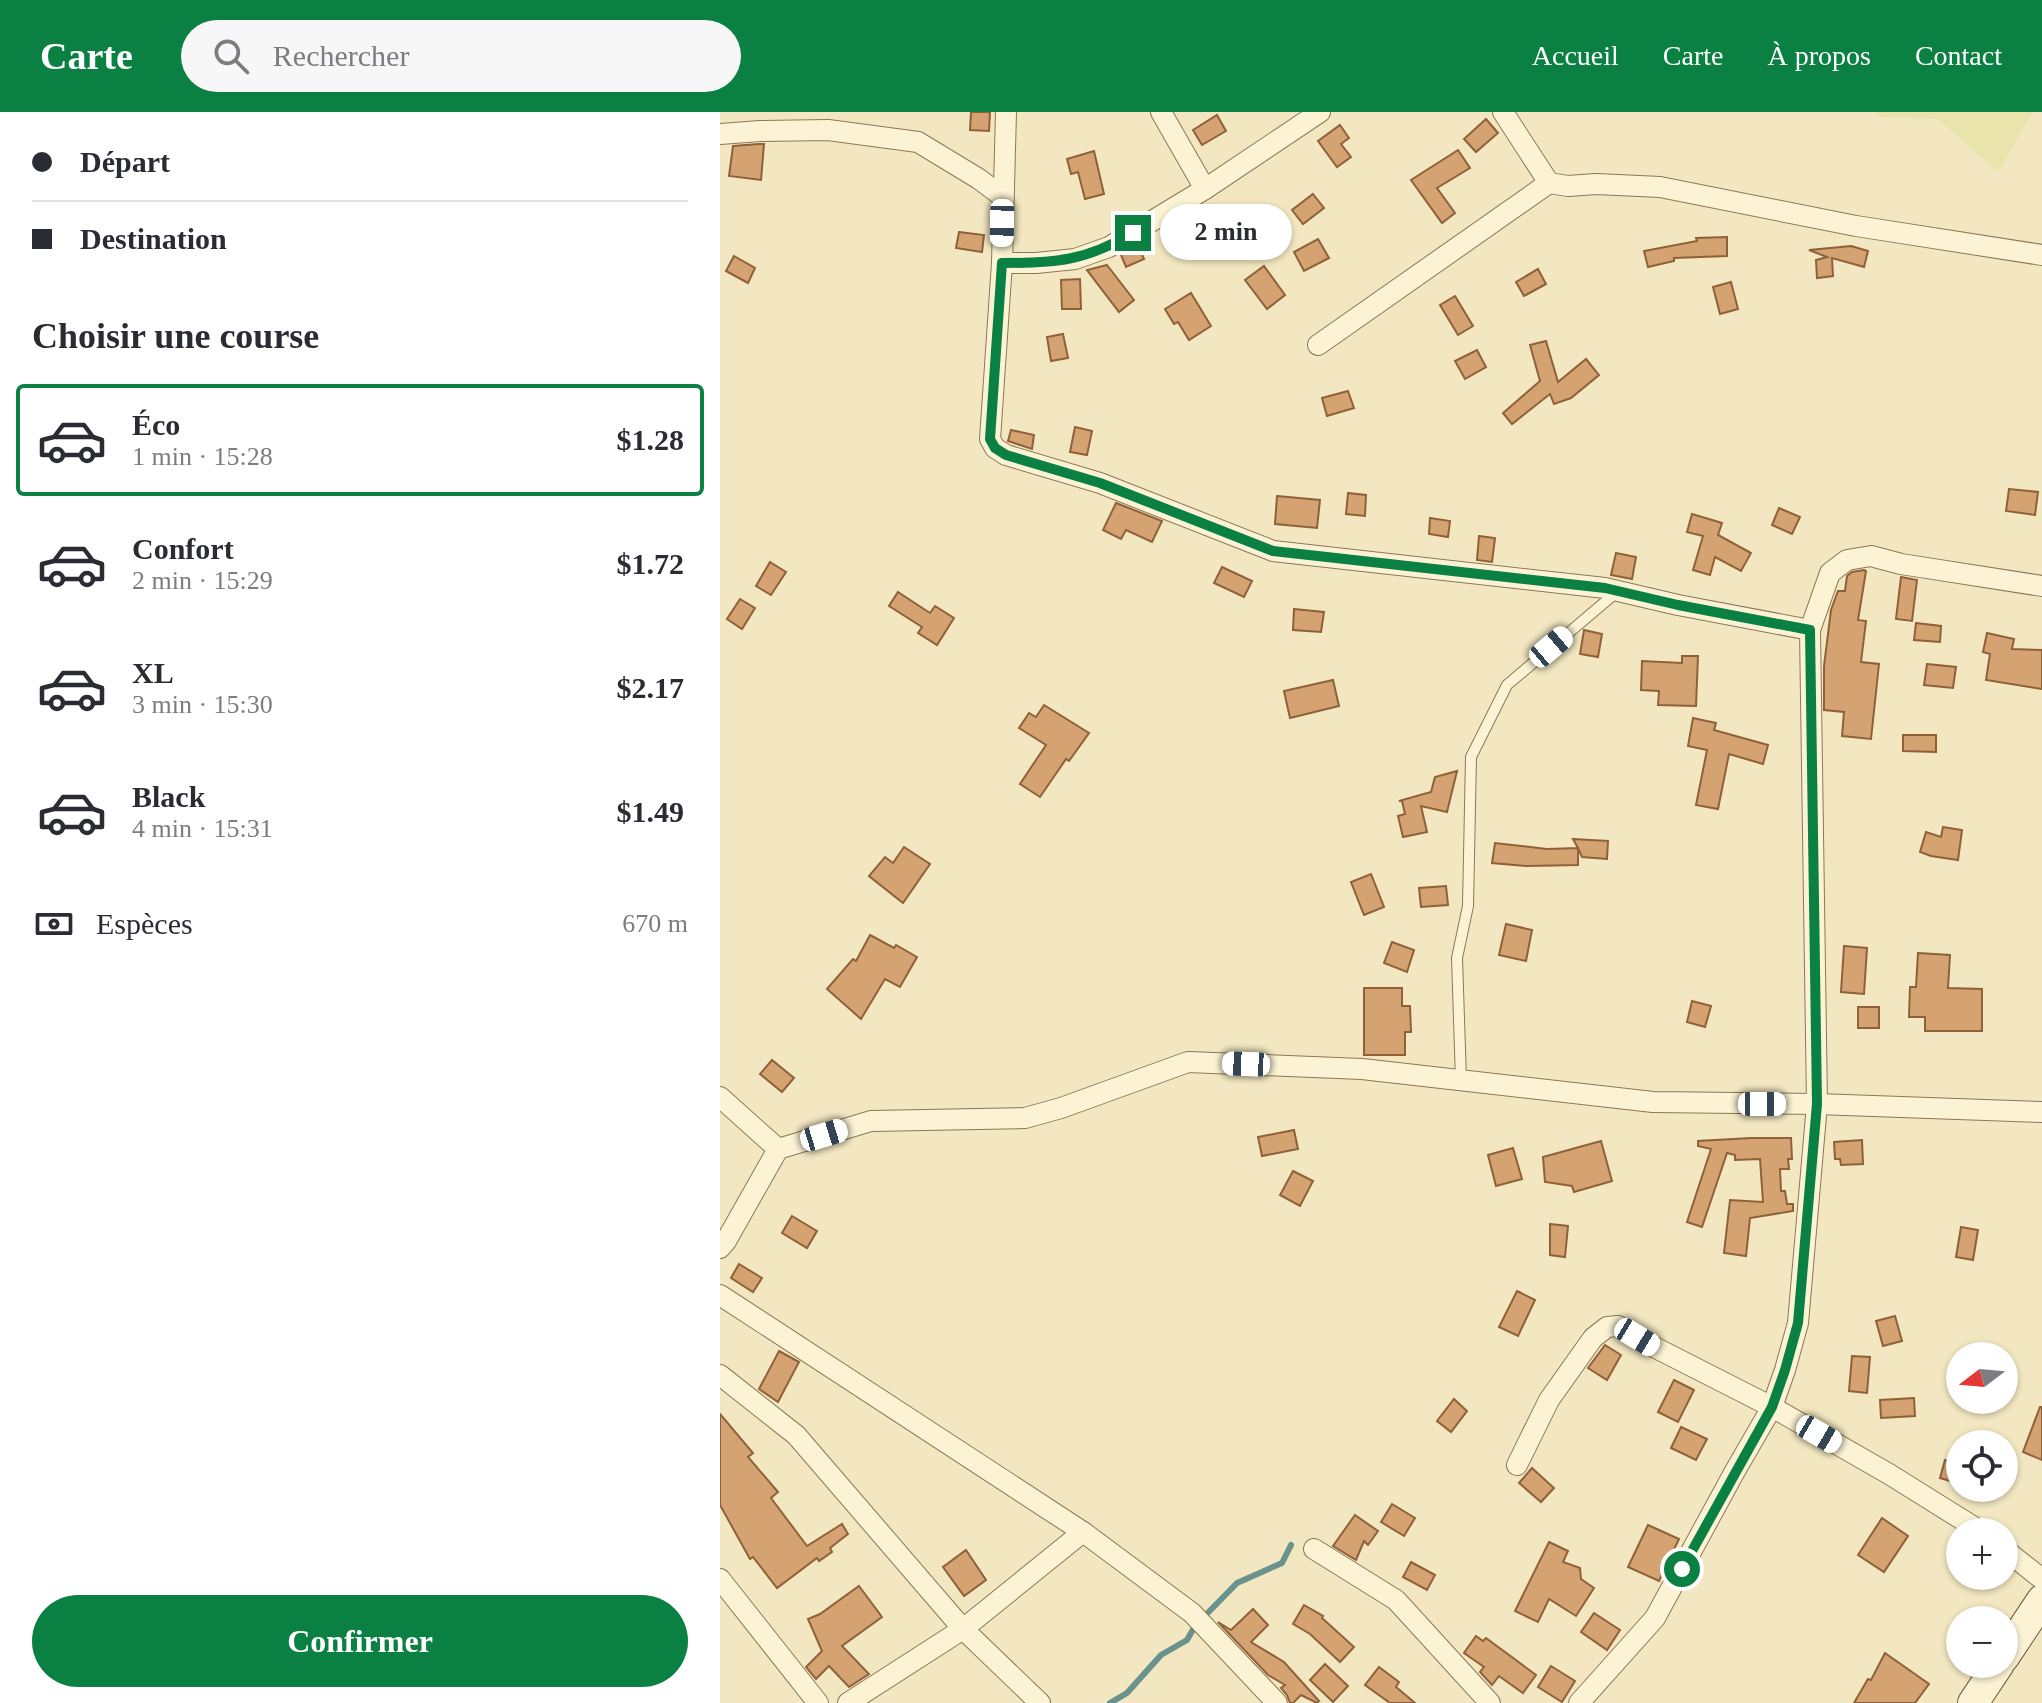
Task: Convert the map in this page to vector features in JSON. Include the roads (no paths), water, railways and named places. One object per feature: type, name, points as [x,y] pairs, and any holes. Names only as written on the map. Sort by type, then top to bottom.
[{"type":"street","points":[[1006,112],[1002,263],[990,439],[995,448],[1006,455],[1100,483],[1273,551],[1605,588],[1810,630]]},
{"type":"street","points":[[1161,112],[1205,189]]},
{"type":"street","points":[[1002,263],[1075,259],[1109,247],[1205,189],[1320,112]]},
{"type":"street","points":[[1503,112],[1549,183]]},
{"type":"street","points":[[720,134],[828,130],[918,142],[1003,197]]},
{"type":"street","points":[[1318,345],[1549,183],[1660,187],[1856,226],[2042,255]]},
{"type":"street","points":[[1579,1703],[1655,1618],[1772,1407],[1798,1323],[1817,1104],[1810,630],[1830,573],[1847,560],[1871,556],[1901,564],[2042,586]]},
{"type":"street","points":[[720,1248],[778,1149],[871,1121],[1025,1118],[1188,1062],[1362,1069],[1653,1102],[2042,1112]]},
{"type":"street","points":[[720,1097],[778,1149]]},
{"type":"street","points":[[720,1295],[1083,1532],[1198,1619],[1277,1703]]},
{"type":"street","points":[[1517,1465],[1549,1400],[1593,1338],[1607,1327],[1618,1326],[1772,1407],[1960,1518]]},
{"type":"street","points":[[720,1375],[796,1435],[963,1629],[1040,1703]]},
{"type":"street","points":[[848,1703],[963,1629],[1083,1532]]},
{"type":"street","points":[[1314,1549],[1396,1600],[1481,1700]]},
{"type":"street","points":[[2018,1560],[2042,1579]]},
{"type":"street","points":[[720,1579],[818,1703]]},
{"type":"street","points":[[2018,1636],[2042,1600]]},
{"type":"street","points":[[1977,1701],[1991,1678]]},
{"type":"lane","points":[[1461,1080],[1457,958],[1468,906],[1471,757],[1507,685],[1618,591]]},
{"type":"waterway","points":[[1110,1703],[1127,1693],[1161,1655],[1187,1640],[1195,1626],[1237,1583],[1282,1563],[1291,1545]]}]
